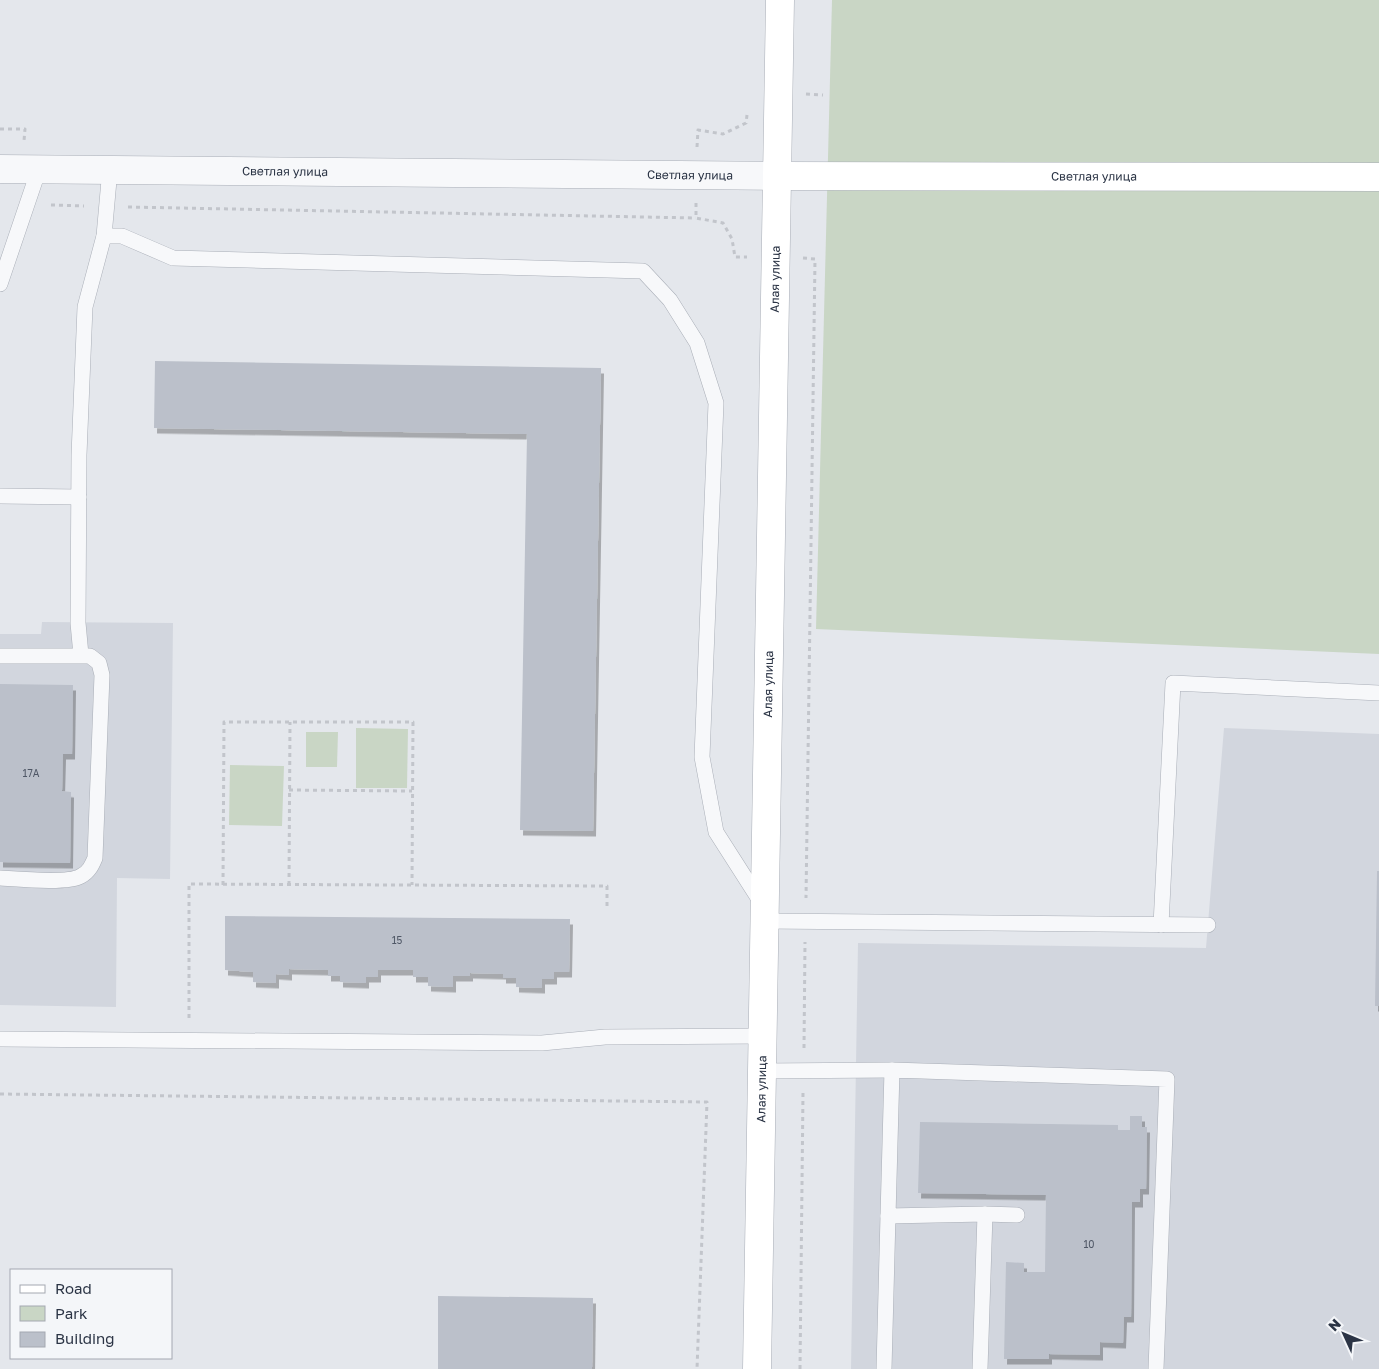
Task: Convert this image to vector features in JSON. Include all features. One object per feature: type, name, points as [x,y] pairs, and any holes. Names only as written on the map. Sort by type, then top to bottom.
[{"type":"main road","name":"Алая улица","points":[[757,1369],[780,0]]},
{"type":"main road","name":"Светлая улица","points":[[778,176],[1379,177]]},
{"type":"street","name":"Светлая улица","points":[[21,169],[778,176]]},
{"type":"lane","points":[[0,284],[27,205],[21,169]]},
{"type":"lane","points":[[81,655],[78,623],[79,498],[85,307],[104,236],[110,169]]},
{"type":"lane","points":[[104,236],[122,236],[173,258],[643,271],[670,300],[697,343],[716,403],[702,757],[716,832],[764,914],[1208,925]]},
{"type":"lane","points":[[0,496],[79,498]]},
{"type":"lane","points":[[0,656],[90,656],[99,663],[102,676],[95,858],[90,869],[80,877],[69,880],[0,878]]},
{"type":"lane","points":[[1161,925],[1173,683],[1379,693]]},
{"type":"lane","points":[[0,1039],[542,1043],[605,1038],[762,1036]]},
{"type":"lane","points":[[884,1369],[892,1070]]},
{"type":"lane","points":[[762,1071],[892,1070],[1167,1079],[1156,1369]]},
{"type":"lane","points":[[980,1369],[985,1214]]},
{"type":"lane","points":[[888,1216],[1017,1215]]},
{"type":"path","points":[[0,129],[25,129],[21,169]]},
{"type":"path","points":[[27,205],[696,218]]},
{"type":"path","points":[[223,885],[224,722],[412,722],[412,885]]},
{"type":"path","points":[[289,885],[290,722]]},
{"type":"path","points":[[289,790],[412,791]]},
{"type":"path","points":[[189,992],[189,884],[606,886],[607,909]]},
{"type":"path","points":[[0,1094],[707,1102],[697,1369]]},
{"type":"shaded area","points":[[42,622],[173,623],[170,879],[117,878],[116,1007],[0,1005],[0,634],[41,634]]},
{"type":"shaded area","points":[[1224,728],[1379,734],[1379,1369],[851,1369],[858,943],[1206,948]]},
{"type":"green space","points":[[832,0],[1379,0],[1379,654],[816,629]]},
{"type":"green space","points":[[356,728],[408,729],[407,788],[356,788]]},
{"type":"green space","points":[[306,732],[338,732],[337,767],[306,767]]},
{"type":"green space","points":[[230,765],[284,766],[282,826],[229,825]]},
{"type":"building","points":[[155,361],[601,368],[593,831],[520,830],[527,434],[154,428]]},
{"type":"building","points":[[0,684],[73,685],[72,754],[63,754],[62,791],[71,792],[70,863],[0,862]]},
{"type":"building","points":[[1377,871],[1379,871],[1379,1006],[1375,1006]]},
{"type":"building","points":[[225,916],[570,919],[569,972],[554,972],[554,979],[542,979],[542,988],[516,987],[516,978],[503,978],[503,974],[470,973],[470,976],[453,976],[453,987],[428,986],[428,977],[413,977],[413,970],[378,970],[378,977],[366,977],[366,983],[340,982],[340,976],[328,976],[328,970],[289,969],[289,975],[276,974],[276,983],[253,982],[253,972],[225,970]]},
{"type":"building","points":[[1130,1116],[1142,1116],[1142,1127],[1147,1127],[1146,1189],[1140,1189],[1140,1202],[1132,1202],[1131,1317],[1124,1317],[1123,1343],[1100,1342],[1100,1355],[1049,1354],[1049,1359],[1004,1359],[1006,1262],[1024,1263],[1024,1272],[1045,1272],[1046,1195],[918,1193],[920,1122],[1118,1125],[1118,1130],[1130,1130]]},
{"type":"building","points":[[438,1296],[593,1298],[592,1369],[438,1369]]}]
